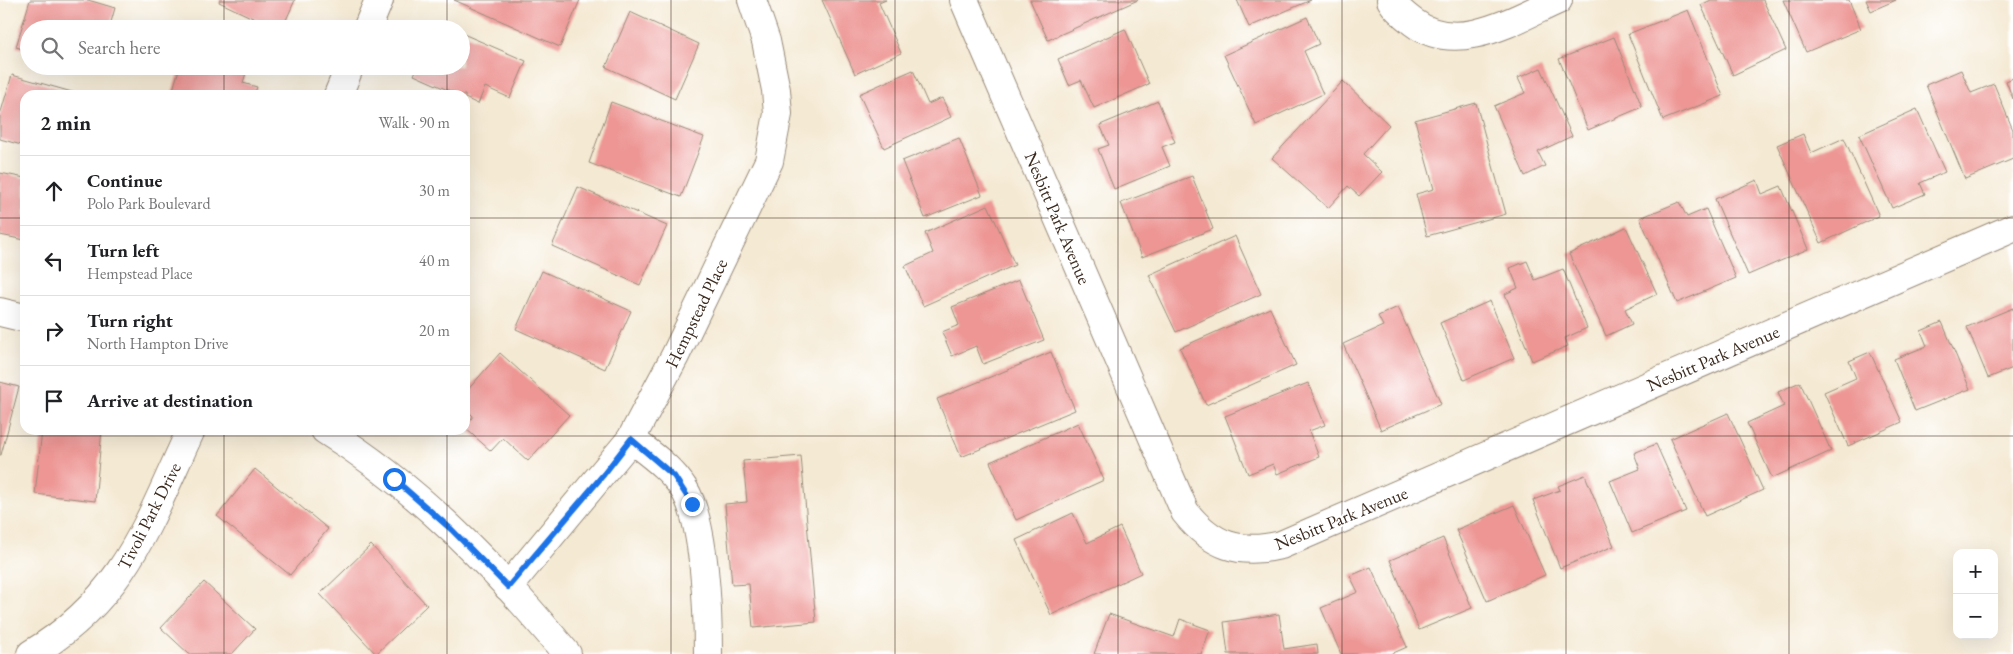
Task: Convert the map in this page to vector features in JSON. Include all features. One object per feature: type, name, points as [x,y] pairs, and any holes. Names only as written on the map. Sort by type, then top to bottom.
[{"type":"street","points":[[371,20],[379,0]]},
{"type":"street","name":"Hempstead Place","points":[[508,587],[604,474],[631,439],[675,356],[769,161],[778,114],[776,90],[766,41],[752,0]]},
{"type":"street","name":"Nesbitt Park Avenue","points":[[964,0],[1185,512],[1208,535],[1221,544],[1235,548],[1250,550],[1281,545],[2013,228]]},
{"type":"street","points":[[1391,0],[1419,27],[1435,34],[1451,37],[1482,32],[1558,0]]},
{"type":"street","points":[[340,90],[346,75]]},
{"type":"street","points":[[0,312],[20,317]]},
{"type":"street","name":"Tivoli Park Drive","points":[[31,654],[56,639],[78,622],[115,580],[145,529],[189,435]]},
{"type":"street","points":[[332,435],[394,479],[452,530],[508,587],[567,654]]},
{"type":"street","points":[[631,439],[674,476],[692,504],[697,522],[701,554],[708,646]]},
{"type":"building","points":[[30,0],[88,0],[115,8],[112,20],[24,20]]},
{"type":"building","points":[[220,0],[295,0],[286,20],[257,20],[219,2]]},
{"type":"building","points":[[454,0],[580,0],[560,47]]},
{"type":"building","points":[[822,0],[886,0],[879,3],[901,53],[855,74]]},
{"type":"building","points":[[1030,0],[1138,0],[1048,40]]},
{"type":"building","points":[[1237,0],[1311,0],[1249,27]]},
{"type":"building","points":[[1711,0],[1763,0],[1786,50],[1733,75],[1701,5]]},
{"type":"building","points":[[1783,0],[1849,0],[1861,29],[1806,52]]},
{"type":"building","points":[[1866,0],[1896,0],[1871,11]]},
{"type":"building","points":[[1688,10],[1723,96],[1663,120],[1628,34]]},
{"type":"building","points":[[630,12],[699,44],[675,99],[606,67]]},
{"type":"building","points":[[1307,17],[1319,44],[1304,51],[1323,94],[1256,125],[1224,55]]},
{"type":"building","points":[[1125,29],[1149,84],[1094,108],[1081,80],[1069,85],[1058,59]]},
{"type":"building","points":[[20,34],[20,48],[16,47]]},
{"type":"building","points":[[470,37],[526,61],[510,98],[485,87],[478,104],[470,100],[470,90],[448,90],[414,75],[470,75]]},
{"type":"building","points":[[1614,37],[1642,107],[1588,130],[1559,59]]},
{"type":"building","points":[[1541,68],[1572,136],[1538,152],[1545,166],[1525,176],[1494,106],[1525,93],[1518,78]]},
{"type":"building","points":[[913,70],[928,104],[942,98],[951,117],[884,148],[859,94]]},
{"type":"building","points":[[1961,70],[1971,93],[1994,84],[2013,130],[2013,159],[1965,179],[1926,85]]},
{"type":"building","points":[[12,75],[65,90],[20,90],[20,145],[0,139],[0,115]]},
{"type":"building","points":[[177,75],[245,75],[243,83],[257,87],[256,90],[173,90]]},
{"type":"building","points":[[2013,78],[2013,99],[2006,81]]},
{"type":"building","points":[[1343,81],[1389,125],[1363,154],[1382,172],[1359,196],[1348,186],[1328,208],[1272,158]]},
{"type":"building","points":[[1158,101],[1175,142],[1162,147],[1170,166],[1114,189],[1098,149],[1109,145],[1100,125]]},
{"type":"building","points":[[611,102],[704,137],[681,197],[589,163]]},
{"type":"building","points":[[1476,103],[1506,214],[1427,236],[1416,194],[1434,189],[1415,120]]},
{"type":"building","points":[[1917,109],[1945,172],[1920,183],[1925,194],[1892,208],[1859,135]]},
{"type":"building","points":[[1803,134],[1811,153],[1844,138],[1879,216],[1821,243],[1777,145]]},
{"type":"building","points":[[959,138],[982,195],[925,218],[902,161]]},
{"type":"building","points":[[0,173],[20,177],[20,239],[0,235]]},
{"type":"building","points":[[1192,176],[1213,229],[1142,257],[1121,203]]},
{"type":"building","points":[[1757,180],[1762,194],[1781,186],[1808,249],[1748,275],[1715,199]]},
{"type":"building","points":[[578,187],[667,226],[640,285],[552,246]]},
{"type":"building","points":[[1679,202],[1687,217],[1706,209],[1736,278],[1677,303],[1640,218]]},
{"type":"building","points":[[988,205],[1015,265],[923,306],[905,266],[933,253],[925,233]]},
{"type":"building","points":[[1626,227],[1657,294],[1625,309],[1632,324],[1606,336],[1569,254]]},
{"type":"building","points":[[1235,236],[1261,294],[1176,332],[1149,275]]},
{"type":"building","points":[[1527,261],[1535,280],[1563,269],[1587,328],[1565,338],[1568,346],[1532,361],[1505,294],[1518,288],[1510,268]]},
{"type":"building","points":[[542,271],[631,311],[605,369],[516,329]]},
{"type":"building","points":[[1019,280],[1044,340],[983,364],[976,346],[952,356],[942,332],[959,325],[952,307]]},
{"type":"building","points":[[1490,301],[1514,358],[1464,380],[1440,323]]},
{"type":"building","points":[[1398,307],[1441,404],[1381,430],[1343,344],[1383,326],[1378,316]]},
{"type":"building","points":[[1270,308],[1296,365],[1206,405],[1180,348]]},
{"type":"building","points":[[2013,308],[2013,368],[1988,378],[1967,327]]},
{"type":"building","points":[[1942,322],[1970,389],[1915,411],[1894,359],[1927,346],[1921,331]]},
{"type":"building","points":[[1051,352],[1075,410],[961,457],[937,399]]},
{"type":"building","points":[[1870,352],[1902,422],[1848,446],[1824,392],[1856,378],[1849,361]]},
{"type":"building","points":[[500,353],[569,415],[528,461],[503,438],[491,451],[470,432],[470,420],[473,416],[470,413],[470,387]]},
{"type":"building","points":[[0,382],[19,387],[1,455],[0,455]]},
{"type":"building","points":[[1800,382],[1831,451],[1772,478],[1747,423],[1784,406],[1778,392]]},
{"type":"building","points":[[1308,383],[1325,425],[1309,431],[1319,457],[1277,474],[1273,464],[1248,474],[1225,416]]},
{"type":"building","points":[[1728,413],[1763,490],[1705,516],[1670,439]]},
{"type":"building","points":[[1078,423],[1104,480],[1016,520],[990,462]]},
{"type":"building","points":[[41,435],[102,435],[95,501],[35,494]]},
{"type":"building","points":[[1656,444],[1686,511],[1632,533],[1610,481],[1640,469],[1634,453]]},
{"type":"building","points":[[801,456],[816,622],[753,628],[749,584],[732,585],[725,504],[747,502],[743,461]]},
{"type":"building","points":[[255,469],[328,529],[290,575],[217,516]]},
{"type":"building","points":[[1585,475],[1614,546],[1560,568],[1533,500],[1560,490],[1558,486]]},
{"type":"building","points":[[1514,505],[1545,575],[1487,601],[1456,530]]},
{"type":"building","points":[[1073,513],[1087,543],[1120,527],[1141,573],[1051,615],[1016,540]]},
{"type":"building","points":[[1443,538],[1472,608],[1419,630],[1390,560]]},
{"type":"building","points":[[371,545],[427,605],[376,654],[320,594]]},
{"type":"building","points":[[1371,567],[1407,647],[1391,654],[1341,654],[1321,608],[1358,592],[1350,576]]},
{"type":"building","points":[[204,582],[255,629],[232,654],[189,654],[161,628]]},
{"type":"building","points":[[1109,614],[1174,637],[1180,619],[1210,630],[1201,654],[1094,654]]},
{"type":"building","points":[[1279,614],[1284,649],[1317,644],[1318,654],[1228,654],[1224,622]]},
{"type":"route","points":[[394,479],[452,530],[508,587],[604,474],[631,439],[663,464],[683,488],[692,504]]}]
